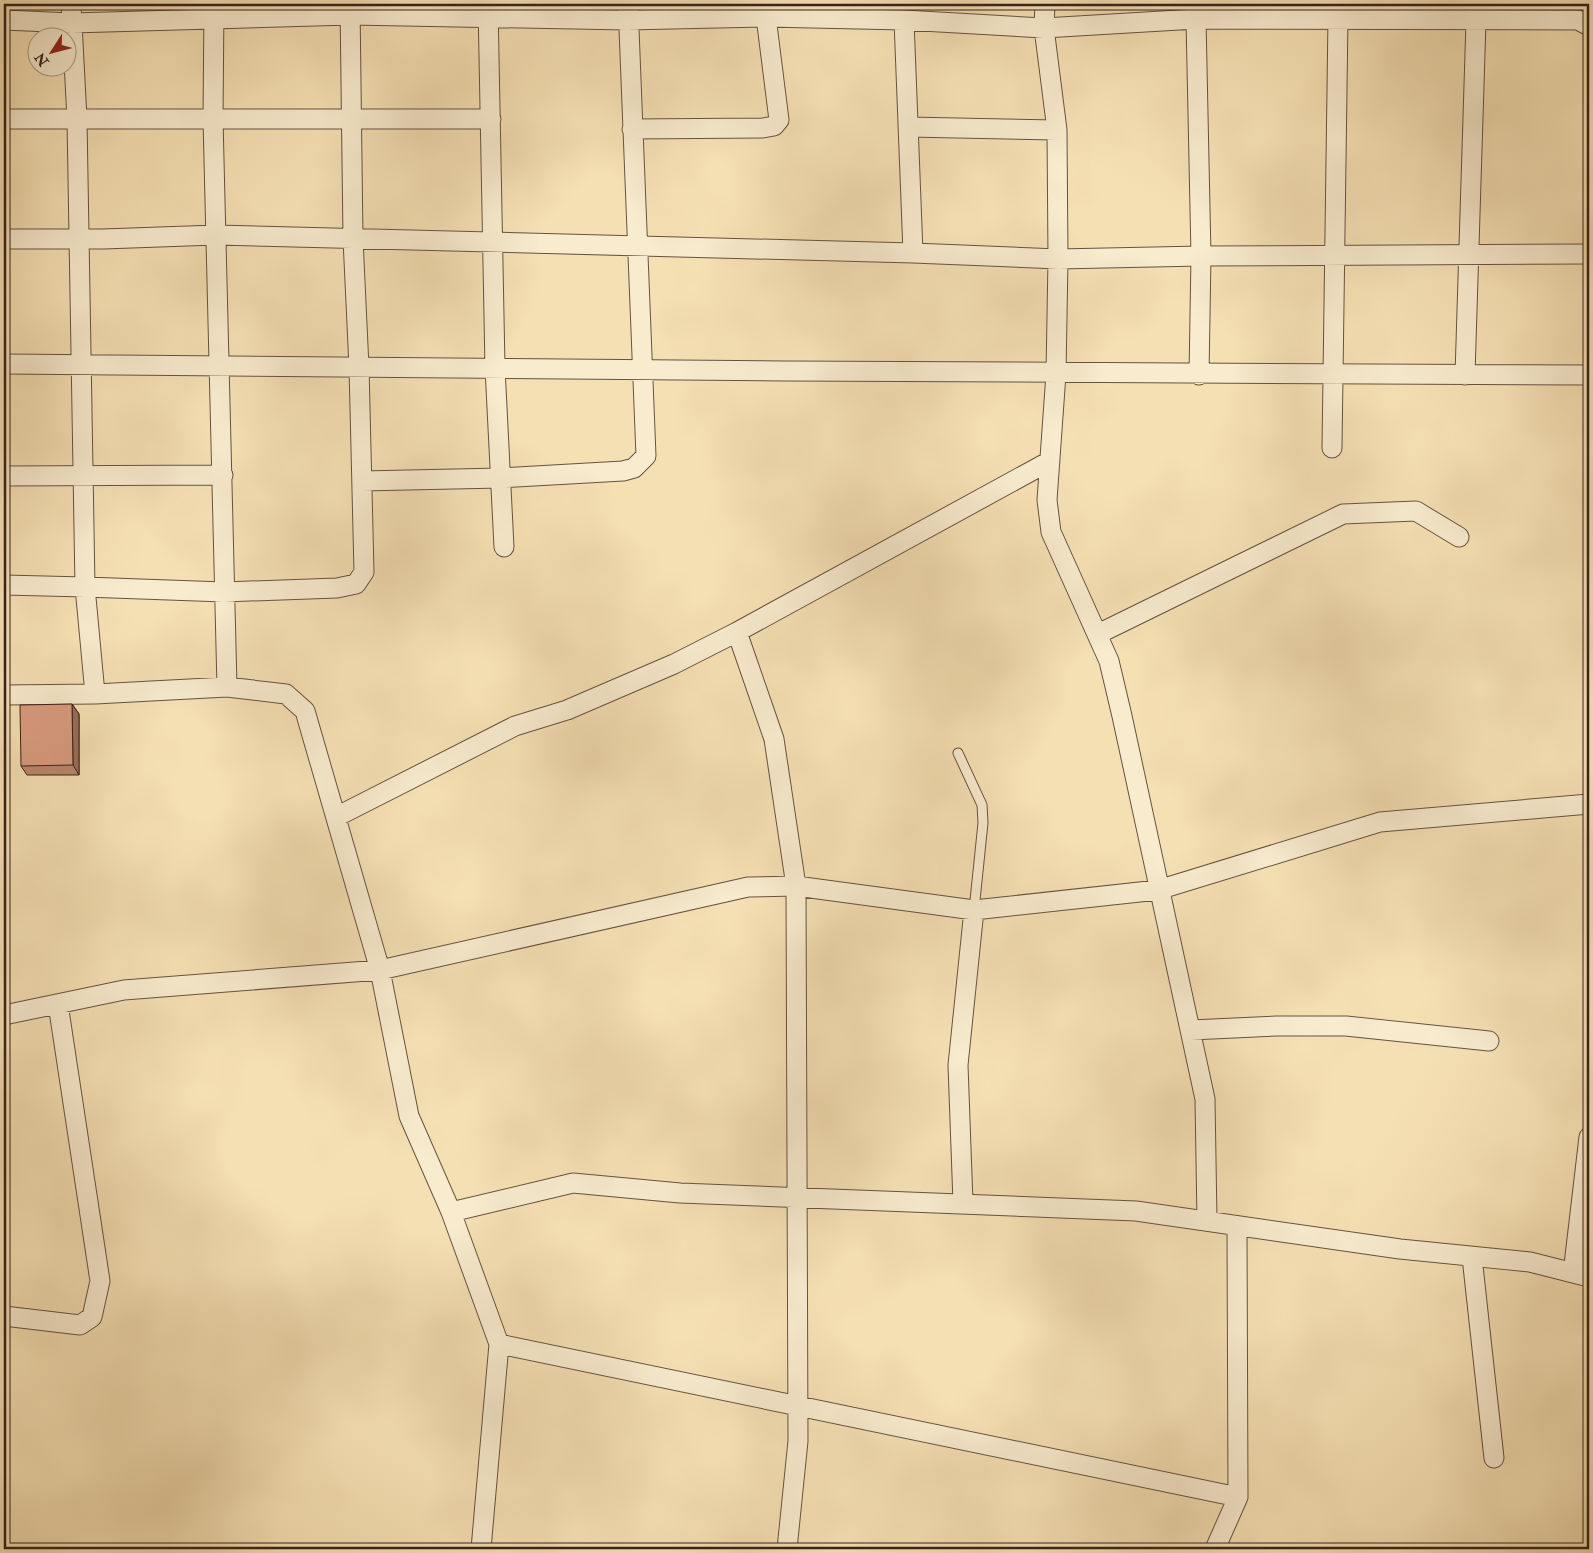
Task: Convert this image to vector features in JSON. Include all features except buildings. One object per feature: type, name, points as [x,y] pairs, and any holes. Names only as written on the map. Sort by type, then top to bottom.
[{"type":"street","points":[[71,4],[77,119],[85,587],[95,694]]},
{"type":"street","points":[[1045,4],[1044,28],[1057,130],[1058,259],[1056,374],[1048,462],[1047,500],[1051,532],[1109,661],[1122,716],[1158,890],[1205,1099],[1207,1222]]},
{"type":"street","points":[[4,20],[72,23],[214,12],[350,10],[627,12],[766,18],[904,20],[1044,28],[1196,19],[1338,18],[1476,21],[1578,20],[1589,26]]},
{"type":"street","points":[[4,585],[224,592],[337,588],[356,584],[364,572],[359,366],[353,239],[350,10]]},
{"type":"street","points":[[488,11],[495,368],[504,547]]},
{"type":"street","points":[[214,12],[212,118],[223,475],[227,687]]},
{"type":"street","points":[[362,481],[500,478],[623,471],[634,468],[646,456],[627,12]]},
{"type":"street","points":[[632,129],[763,128],[774,126],[779,120],[766,18]]},
{"type":"street","points":[[1332,448],[1338,18]]},
{"type":"street","points":[[1196,19],[1201,256],[1199,374]]},
{"type":"street","points":[[904,20],[913,253]]},
{"type":"street","points":[[1465,375],[1476,21]]},
{"type":"street","points":[[4,119],[490,118]]},
{"type":"street","points":[[908,127],[1057,130]]},
{"type":"street","points":[[4,239],[216,235],[913,253],[1058,259],[1201,256],[1589,254]]},
{"type":"street","points":[[4,364],[642,368],[1056,374],[1589,375]]},
{"type":"street","points":[[336,817],[515,726],[567,710],[674,664],[737,632],[1048,462]]},
{"type":"street","points":[[4,476],[223,475]]},
{"type":"street","points":[[1098,634],[1343,514],[1416,511],[1459,537]]},
{"type":"street","points":[[737,632],[774,739],[796,886],[798,1440],[787,1549]]},
{"type":"street","points":[[4,695],[95,694],[227,687],[286,694],[305,711],[380,970],[409,1116],[451,1212],[499,1344],[483,1549]]},
{"type":"street","points":[[4,1015],[124,990],[380,970],[519,937],[748,887],[796,886],[974,910],[1158,890],[1380,822],[1589,804]]},
{"type":"street","points":[[963,1203],[958,1065],[974,910]]},
{"type":"street","points":[[4,1316],[80,1326],[92,1317],[100,1281],[58,1004]]},
{"type":"street","points":[[1191,1030],[1277,1026],[1346,1026],[1489,1041]]},
{"type":"street","points":[[451,1212],[572,1183],[680,1193],[798,1196],[1136,1211],[1400,1249],[1530,1262],[1581,1275],[1589,1137]]},
{"type":"street","points":[[1215,1549],[1238,1497],[1237,1226]]},
{"type":"street","points":[[1472,1256],[1494,1458]]},
{"type":"street","points":[[499,1344],[1238,1497]]},
{"type":"lane","points":[[958,753],[982,805],[984,823],[974,910]]}]
